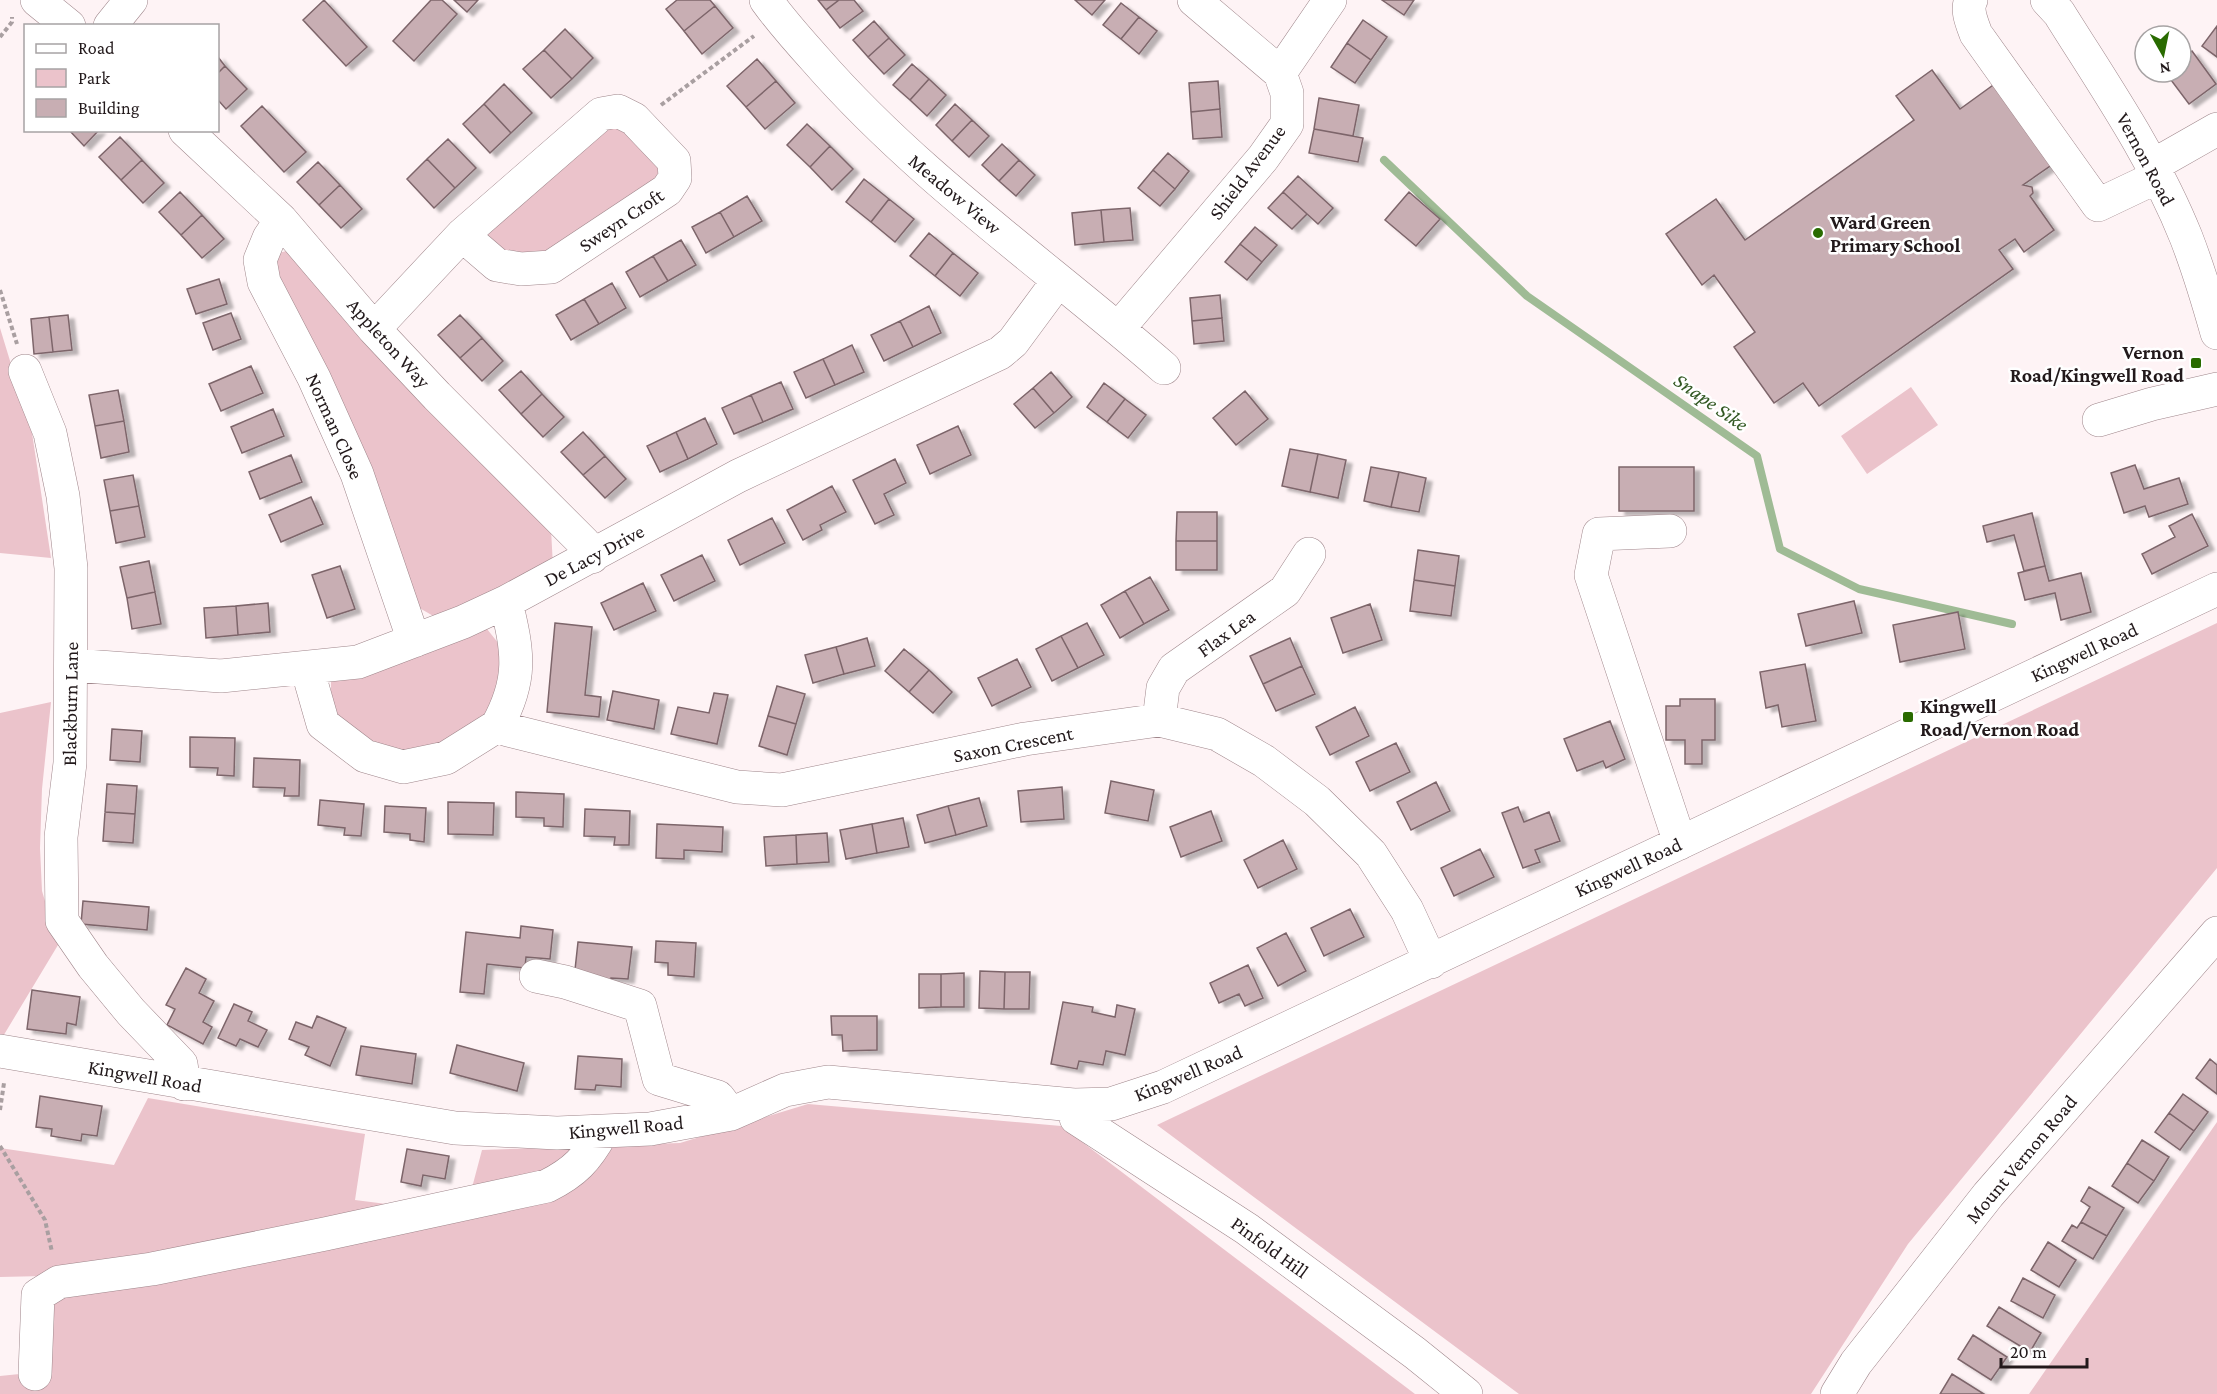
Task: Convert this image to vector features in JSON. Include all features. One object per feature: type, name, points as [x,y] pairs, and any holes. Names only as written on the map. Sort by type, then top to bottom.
[{"type":"street","points":[[37,0],[67,24]]},
{"type":"street","points":[[112,24],[131,0]]},
{"type":"street","points":[[1194,0],[1280,73],[1330,0]]},
{"type":"street","points":[[1971,0],[1969,3],[1970,17],[1976,34],[2098,205],[2217,129]]},
{"type":"street","name":"Vernon Road","points":[[2047,0],[2059,13],[2154,171],[2186,237],[2217,333]]},
{"type":"street","name":"Meadow View","points":[[772,9],[842,90],[891,139],[1164,368]]},
{"type":"street","name":"Shield Avenue","points":[[1118,329],[1263,158],[1287,124],[1287,93],[1280,73]]},
{"type":"street","name":"Sweyn Croft","points":[[374,329],[462,235],[601,114],[618,111],[637,122],[674,162],[675,178],[667,190],[550,267],[522,269],[497,264],[462,235]]},
{"type":"street","name":"Appleton Way","points":[[187,132],[281,220],[374,329],[437,396],[584,543],[592,557]]},
{"type":"street","name":"Norman Close","points":[[281,220],[269,238],[260,260],[264,282],[314,378],[357,474],[414,640]]},
{"type":"street","name":"De Lacy Drive","points":[[72,665],[221,676],[310,669],[358,662],[463,622],[592,557],[738,476],[1000,353],[1013,342],[1058,281]]},
{"type":"street","name":"Blackburn Lane","points":[[25,371],[50,433],[63,496],[71,568],[70,763],[61,837],[62,921],[93,966],[131,1012],[181,1064],[184,1084]]},
{"type":"street","points":[[2099,420],[2152,404],[2217,389]]},
{"type":"street","points":[[1670,531],[1599,534],[1591,575],[1680,843]]},
{"type":"street","name":"Flax Lea","points":[[1159,720],[1163,688],[1174,669],[1285,591],[1309,554]]},
{"type":"street","name":"Kingwell Road","points":[[0,1051],[184,1084],[455,1128],[557,1134],[650,1129],[731,1114],[785,1090],[828,1082],[1074,1105],[1111,1104],[1163,1087],[2217,589]]},
{"type":"street","points":[[310,669],[311,682],[323,724],[365,756],[403,767],[446,758],[497,726],[508,705],[516,678],[516,647],[506,602]]},
{"type":"street","name":"Saxon Crescent","points":[[497,726],[737,787],[782,790],[1025,739],[1159,720],[1216,734],[1264,761],[1317,801],[1371,854],[1407,910],[1431,962]]},
{"type":"street","name":"Mount Vernon Road","points":[[1837,1394],[1856,1363],[1988,1195],[2217,933]]},
{"type":"street","points":[[536,976],[565,982],[640,1006],[659,1079],[718,1097],[731,1114]]},
{"type":"street","name":"Pinfold Hill","points":[[1074,1105],[1076,1118],[1247,1229],[1415,1353],[1466,1394]]},
{"type":"street","points":[[34,1374],[38,1295],[58,1282],[164,1266],[546,1186],[565,1177],[579,1166],[590,1153],[602,1132]]},
{"type":"path","points":[[637,122],[772,9]]},
{"type":"path","points":[[0,290],[25,371]]},
{"type":"path","points":[[0,1146],[45,1220],[58,1282]]},
{"type":"green space","points":[[618,111],[675,178],[551,267],[487,248],[485,215]]},
{"type":"green space","points":[[291,250],[551,529],[553,567],[442,621],[409,602],[272,278],[270,255]]},
{"type":"green space","points":[[0,328],[32,433],[51,558],[0,553]]},
{"type":"green space","points":[[1911,387],[1938,425],[1867,474],[1841,436]]},
{"type":"green space","points":[[2217,623],[2217,868],[1908,1244],[1811,1394],[1519,1394],[1157,1125]]},
{"type":"green space","points":[[487,629],[507,654],[489,720],[438,752],[377,751],[331,716],[331,681]]},
{"type":"green space","points":[[51,702],[42,789],[40,848],[42,891],[58,945],[2,1038],[0,1037],[0,713]]},
{"type":"green space","points":[[148,1098],[365,1134],[355,1200],[465,1214],[482,1150],[680,1143],[808,1104],[1061,1126],[1415,1394],[0,1394],[0,1376],[49,1371],[44,1276],[0,1277],[0,1148],[114,1165]]},
{"type":"green space","points":[[2217,1122],[2217,1394],[2029,1394]]},
{"type":"building","points":[[324,0],[367,47],[346,66],[303,20]]},
{"type":"building","points":[[431,0],[442,0],[457,14],[414,61],[393,41]]},
{"type":"building","points":[[454,0],[478,0],[467,12]]},
{"type":"building","points":[[677,0],[710,0],[715,6],[684,31],[666,9]]},
{"type":"building","points":[[818,0],[839,0],[826,10]]},
{"type":"building","points":[[839,0],[854,0],[863,11],[840,28],[826,10]]},
{"type":"building","points":[[1075,0],[1105,0],[1092,15]]},
{"type":"building","points":[[1382,0],[1414,0],[1404,15]]},
{"type":"building","points":[[1121,3],[1139,17],[1121,39],[1103,25]]},
{"type":"building","points":[[715,6],[733,28],[702,54],[684,31]]},
{"type":"building","points":[[1139,17],[1157,31],[1139,54],[1121,39]]},
{"type":"building","points":[[1363,20],[1387,37],[1371,60],[1347,43]]},
{"type":"building","points":[[874,21],[889,38],[868,57],[853,40]]},
{"type":"building","points":[[2217,26],[2217,57],[2202,46]]},
{"type":"building","points":[[565,29],[593,58],[572,79],[544,50]]},
{"type":"building","points":[[889,38],[905,55],[884,74],[868,57]]},
{"type":"building","points":[[1347,43],[1371,60],[1355,83],[1331,67]]},
{"type":"building","points":[[544,50],[572,79],[551,98],[523,69]]},
{"type":"building","points":[[2193,52],[2216,84],[2189,104],[2174,84],[2193,84]]},
{"type":"building","points":[[219,58],[225,66],[219,72]]},
{"type":"building","points":[[757,59],[776,81],[746,107],[727,86]]},
{"type":"building","points":[[912,64],[929,79],[910,100],[893,85]]},
{"type":"building","points":[[225,66],[247,89],[226,109],[219,101],[219,72]]},
{"type":"building","points":[[1932,70],[1960,109],[1996,83],[2053,164],[2023,185],[2032,187],[2033,193],[2030,196],[2054,230],[2024,252],[2015,239],[1999,250],[2013,269],[1819,406],[1803,383],[1774,403],[1734,347],[1755,332],[1714,275],[1702,285],[1666,234],[1716,199],[1745,240],[1914,120],[1896,96]]},
{"type":"building","points":[[929,79],[946,95],[927,116],[910,100]]},
{"type":"building","points":[[776,81],[795,103],[765,129],[746,107]]},
{"type":"building","points":[[1218,81],[1220,109],[1191,112],[1189,83]]},
{"type":"building","points":[[504,84],[532,113],[511,133],[484,104]]},
{"type":"building","points":[[1319,98],[1359,105],[1353,136],[1314,129]]},
{"type":"building","points":[[484,104],[511,133],[490,153],[463,124]]},
{"type":"building","points":[[955,104],[972,120],[952,141],[936,125]]},
{"type":"building","points":[[262,106],[306,152],[284,172],[241,126]]},
{"type":"building","points":[[1220,109],[1222,137],[1193,139],[1191,112]]},
{"type":"building","points":[[972,120],[989,136],[969,157],[952,141]]},
{"type":"building","points":[[807,124],[830,146],[810,167],[787,145]]},
{"type":"building","points":[[1314,129],[1363,138],[1358,162],[1309,153]]},
{"type":"building","points":[[71,132],[97,132],[84,146]]},
{"type":"building","points":[[120,137],[142,160],[121,180],[99,157]]},
{"type":"building","points":[[448,139],[476,168],[455,188],[427,159]]},
{"type":"building","points":[[1002,144],[1019,160],[999,181],[982,165]]},
{"type":"building","points":[[830,146],[853,169],[832,190],[810,167]]},
{"type":"building","points":[[1168,153],[1189,171],[1175,189],[1153,170]]},
{"type":"building","points":[[427,159],[455,188],[434,208],[407,179]]},
{"type":"building","points":[[142,160],[164,183],[143,203],[121,180]]},
{"type":"building","points":[[1019,160],[1035,175],[1016,196],[999,181]]},
{"type":"building","points":[[318,162],[340,185],[319,205],[297,182]]},
{"type":"building","points":[[1153,170],[1175,189],[1160,206],[1138,188]]},
{"type":"building","points":[[1298,176],[1333,208],[1318,224],[1283,192]]},
{"type":"building","points":[[864,179],[889,199],[871,222],[846,202]]},
{"type":"building","points":[[340,185],[362,209],[341,228],[319,205]]},
{"type":"building","points":[[180,192],[202,215],[181,235],[159,212]]},
{"type":"building","points":[[1283,192],[1307,214],[1292,229],[1268,208]]},
{"type":"building","points":[[1409,192],[1440,219],[1416,246],[1385,220]]},
{"type":"building","points":[[747,196],[762,221],[734,237],[720,212]]},
{"type":"building","points":[[889,199],[914,219],[895,242],[871,222]]},
{"type":"building","points":[[1130,208],[1133,240],[1104,242],[1101,210]]},
{"type":"building","points":[[1101,210],[1104,242],[1075,245],[1072,213]]},
{"type":"building","points":[[720,212],[734,237],[706,253],[692,227]]},
{"type":"building","points":[[202,215],[224,239],[202,258],[181,235]]},
{"type":"building","points":[[1255,227],[1277,245],[1262,262],[1240,244]]},
{"type":"building","points":[[929,233],[953,253],[935,276],[910,256]]},
{"type":"building","points":[[681,240],[696,265],[668,281],[653,256]]},
{"type":"building","points":[[1240,244],[1262,262],[1247,280],[1225,262]]},
{"type":"building","points":[[953,253],[978,273],[960,296],[935,276]]},
{"type":"building","points":[[653,256],[668,281],[640,297],[626,272]]},
{"type":"building","points":[[219,279],[227,304],[196,314],[187,289]]},
{"type":"building","points":[[612,283],[626,308],[599,324],[584,299]]},
{"type":"building","points":[[1220,295],[1222,318],[1192,321],[1190,298]]},
{"type":"building","points":[[584,299],[599,324],[571,340],[556,315]]},
{"type":"building","points":[[929,306],[941,333],[913,347],[900,321]]},
{"type":"building","points":[[231,313],[241,339],[213,350],[203,323]]},
{"type":"building","points":[[68,315],[72,350],[53,352],[49,317]]},
{"type":"building","points":[[460,315],[482,338],[460,358],[438,335]]},
{"type":"building","points":[[49,317],[53,352],[34,354],[31,319]]},
{"type":"building","points":[[1222,318],[1224,341],[1194,344],[1192,321]]},
{"type":"building","points":[[900,321],[913,347],[884,361],[871,335]]},
{"type":"building","points":[[482,338],[503,361],[482,381],[460,358]]},
{"type":"building","points":[[852,345],[864,372],[835,385],[823,359]]},
{"type":"building","points":[[823,359],[835,385],[806,398],[794,372]]},
{"type":"building","points":[[251,366],[263,393],[221,411],[209,384]]},
{"type":"building","points":[[521,371],[542,394],[521,414],[499,390]]},
{"type":"building","points":[[1051,372],[1072,397],[1054,413],[1033,388]]},
{"type":"building","points":[[781,382],[793,409],[763,422],[751,395]]},
{"type":"building","points":[[1104,383],[1125,399],[1107,422],[1087,407]]},
{"type":"building","points":[[1033,388],[1054,413],[1035,428],[1014,404]]},
{"type":"building","points":[[118,390],[124,421],[95,426],[89,395]]},
{"type":"building","points":[[1245,391],[1268,419],[1236,445],[1213,418]]},
{"type":"building","points":[[542,394],[564,417],[543,437],[521,414]]},
{"type":"building","points":[[751,395],[763,422],[734,434],[722,408]]},
{"type":"building","points":[[1125,399],[1146,415],[1128,438],[1107,422]]},
{"type":"building","points":[[273,409],[284,436],[242,453],[231,427]]},
{"type":"building","points":[[705,418],[717,444],[688,459],[676,432]]},
{"type":"building","points":[[124,421],[129,452],[101,458],[95,426]]},
{"type":"building","points":[[958,426],[971,455],[930,474],[917,445]]},
{"type":"building","points":[[583,432],[605,456],[583,475],[561,452]]},
{"type":"building","points":[[676,432],[688,459],[660,472],[647,446]]},
{"type":"building","points":[[1290,449],[1318,454],[1310,492],[1282,486]]},
{"type":"building","points":[[1318,454],[1346,460],[1338,498],[1310,492]]},
{"type":"building","points":[[291,455],[302,482],[260,499],[249,472]]},
{"type":"building","points":[[605,456],[626,479],[605,498],[583,475]]},
{"type":"building","points":[[895,459],[906,483],[884,494],[894,515],[875,524],[853,480]]},
{"type":"building","points":[[2135,465],[2144,489],[2179,478],[2188,504],[2149,517],[2145,506],[2124,513],[2111,473]]},
{"type":"building","points":[[1371,467],[1399,472],[1391,507],[1364,501]]},
{"type":"building","points":[[1619,467],[1694,467],[1694,511],[1619,511]]},
{"type":"building","points":[[1399,472],[1426,478],[1419,512],[1391,507]]},
{"type":"building","points":[[133,475],[139,506],[110,511],[104,480]]},
{"type":"building","points":[[832,486],[846,512],[820,525],[822,530],[803,540],[787,510]]},
{"type":"building","points":[[311,497],[323,524],[281,542],[269,515]]},
{"type":"building","points":[[139,506],[145,537],[116,543],[110,511]]},
{"type":"building","points":[[1177,512],[1217,512],[1217,541],[1176,541]]},
{"type":"building","points":[[2032,513],[2045,566],[2024,571],[2014,535],[1987,542],[1983,526]]},
{"type":"building","points":[[2192,514],[2208,546],[2152,574],[2142,554],[2175,537],[2169,526]]},
{"type":"building","points":[[772,518],[785,543],[740,565],[728,540]]},
{"type":"building","points":[[1176,541],[1217,541],[1217,570],[1176,570]]},
{"type":"building","points":[[1418,550],[1459,556],[1455,586],[1414,580]]},
{"type":"building","points":[[702,555],[715,581],[674,601],[661,575]]},
{"type":"building","points":[[149,561],[155,592],[127,598],[120,567]]},
{"type":"building","points":[[340,566],[355,609],[327,618],[312,575]]},
{"type":"building","points":[[2045,566],[2049,581],[2081,573],[2091,612],[2061,620],[2055,593],[2025,600],[2018,573]]},
{"type":"building","points":[[1150,577],[1169,610],[1144,624],[1125,591]]},
{"type":"building","points":[[1414,580],[1455,586],[1451,616],[1410,611]]},
{"type":"building","points":[[643,583],[656,611],[614,630],[601,603]]},
{"type":"building","points":[[1125,591],[1144,624],[1120,638],[1101,605]]},
{"type":"building","points":[[155,592],[161,624],[132,629],[127,598]]},
{"type":"building","points":[[1854,601],[1862,633],[1806,646],[1798,614]]},
{"type":"building","points":[[268,603],[270,632],[238,635],[236,606]]},
{"type":"building","points":[[1370,604],[1382,640],[1343,653],[1331,618]]},
{"type":"building","points":[[236,606],[238,635],[206,638],[204,608]]},
{"type":"building","points":[[1958,612],[1965,649],[1900,662],[1893,625]]},
{"type":"building","points":[[555,623],[592,627],[585,695],[601,697],[599,717],[547,712]]},
{"type":"building","points":[[1087,623],[1104,655],[1078,668],[1061,636]]},
{"type":"building","points":[[1061,636],[1078,668],[1052,681],[1036,649]]},
{"type":"building","points":[[867,638],[875,666],[844,674],[836,647]]},
{"type":"building","points":[[1290,638],[1302,666],[1263,684],[1250,656]]},
{"type":"building","points":[[836,647],[844,674],[813,683],[805,655]]},
{"type":"building","points":[[904,649],[929,670],[909,692],[885,671]]},
{"type":"building","points":[[1017,659],[1031,687],[992,706],[978,678]]},
{"type":"building","points":[[1805,664],[1816,721],[1782,727],[1778,705],[1766,708],[1760,672]]},
{"type":"building","points":[[1302,666],[1315,694],[1276,711],[1263,684]]},
{"type":"building","points":[[929,670],[952,692],[933,713],[909,692]]},
{"type":"building","points":[[777,686],[805,694],[796,724],[768,716]]},
{"type":"building","points":[[613,691],[659,700],[654,729],[607,720]]},
{"type":"building","points":[[714,693],[728,695],[717,744],[671,734],[678,707],[709,713]]},
{"type":"building","points":[[1680,699],[1715,699],[1715,740],[1702,740],[1702,764],[1685,764],[1685,740],[1666,740],[1666,706],[1680,706]]},
{"type":"building","points":[[1355,707],[1369,736],[1330,755],[1316,727]]},
{"type":"building","points":[[768,716],[796,724],[787,755],[759,746]]},
{"type":"building","points":[[1610,721],[1625,759],[1606,768],[1603,761],[1577,771],[1564,739]]},
{"type":"building","points":[[112,729],[142,731],[140,762],[110,760]]},
{"type":"building","points":[[190,737],[235,738],[234,776],[217,775],[218,768],[190,767]]},
{"type":"building","points":[[1396,743],[1410,772],[1370,791],[1356,762]]},
{"type":"building","points":[[254,758],[300,760],[299,796],[284,796],[285,788],[253,787]]},
{"type":"building","points":[[1111,781],[1154,790],[1148,821],[1105,813]]},
{"type":"building","points":[[1436,782],[1450,811],[1411,830],[1397,802]]},
{"type":"building","points":[[107,784],[137,786],[135,814],[105,812]]},
{"type":"building","points":[[1062,787],[1064,819],[1021,822],[1018,791]]},
{"type":"building","points":[[516,792],[564,794],[563,827],[544,826],[544,818],[516,817]]},
{"type":"building","points":[[979,798],[987,826],[956,835],[948,806]]},
{"type":"building","points":[[320,800],[364,804],[361,836],[344,835],[345,828],[318,825]]},
{"type":"building","points":[[448,802],[494,803],[493,835],[448,834]]},
{"type":"building","points":[[385,806],[426,808],[424,842],[410,840],[410,834],[384,832]]},
{"type":"building","points":[[948,806],[956,835],[925,843],[917,815]]},
{"type":"building","points":[[1518,807],[1524,822],[1549,812],[1560,841],[1535,850],[1540,862],[1523,868],[1502,813]]},
{"type":"building","points":[[585,809],[630,811],[629,845],[614,845],[615,837],[584,836]]},
{"type":"building","points":[[1211,811],[1222,841],[1181,857],[1170,827]]},
{"type":"building","points":[[105,812],[135,814],[133,843],[103,841]]},
{"type":"building","points":[[903,818],[909,847],[877,853],[872,824]]},
{"type":"building","points":[[657,824],[723,827],[722,852],[684,850],[684,859],[656,858]]},
{"type":"building","points":[[872,824],[877,853],[846,859],[840,830]]},
{"type":"building","points":[[827,833],[829,862],[797,864],[796,835]]},
{"type":"building","points":[[796,835],[797,864],[766,866],[764,837]]},
{"type":"building","points":[[1283,840],[1297,869],[1258,888],[1244,860]]},
{"type":"building","points":[[1480,849],[1494,877],[1454,896],[1441,868]]},
{"type":"building","points":[[83,901],[149,907],[147,930],[81,924]]},
{"type":"building","points":[[1350,909],[1364,937],[1324,956],[1311,928]]},
{"type":"building","points":[[521,926],[553,930],[550,959],[526,957],[525,968],[487,964],[484,994],[460,992],[466,932],[520,938]]},
{"type":"building","points":[[1286,933],[1306,971],[1278,986],[1257,948]]},
{"type":"building","points":[[656,941],[696,943],[694,977],[668,975],[668,963],[655,962]]},
{"type":"building","points":[[578,942],[632,947],[628,979],[611,978],[610,987],[574,979]]},
{"type":"building","points":[[1248,965],[1263,998],[1245,1006],[1239,994],[1219,1003],[1210,983]]},
{"type":"building","points":[[186,968],[206,979],[199,993],[214,1001],[203,1022],[212,1027],[203,1044],[167,1025],[175,1009],[166,1005]]},
{"type":"building","points":[[980,971],[1005,972],[1004,1009],[979,1008]]},
{"type":"building","points":[[1005,972],[1030,972],[1029,1009],[1004,1009]]},
{"type":"building","points":[[964,973],[964,1007],[941,1007],[941,974]]},
{"type":"building","points":[[919,974],[941,974],[941,1007],[919,1008]]},
{"type":"building","points":[[32,990],[80,997],[76,1025],[67,1023],[66,1034],[27,1029]]},
{"type":"building","points":[[1063,1002],[1093,1007],[1092,1012],[1115,1017],[1117,1005],[1135,1009],[1125,1055],[1106,1051],[1103,1065],[1079,1061],[1077,1069],[1051,1064]]},
{"type":"building","points":[[234,1004],[252,1012],[248,1021],[267,1030],[258,1047],[240,1039],[236,1046],[218,1038]]},
{"type":"building","points":[[317,1016],[346,1028],[330,1066],[305,1055],[309,1047],[289,1039],[296,1022],[312,1028]]},
{"type":"building","points":[[831,1016],[877,1016],[877,1050],[843,1051],[842,1035],[832,1035]]},
{"type":"building","points":[[457,1045],[524,1063],[517,1091],[450,1073]]},
{"type":"building","points":[[361,1046],[416,1054],[412,1084],[356,1075]]},
{"type":"building","points":[[578,1056],[622,1059],[621,1087],[596,1085],[595,1090],[575,1089]]},
{"type":"building","points":[[2210,1059],[2217,1065],[2217,1094],[2196,1078]]},
{"type":"building","points":[[2183,1094],[2208,1112],[2194,1131],[2169,1113]]},
{"type":"building","points":[[40,1096],[102,1106],[97,1136],[82,1134],[81,1141],[51,1136],[52,1129],[36,1127]]},
{"type":"building","points":[[2169,1113],[2194,1131],[2180,1150],[2155,1132]]},
{"type":"building","points":[[2142,1140],[2169,1157],[2154,1181],[2127,1163]]},
{"type":"building","points":[[407,1149],[449,1156],[445,1179],[423,1175],[421,1186],[401,1182]]},
{"type":"building","points":[[2127,1163],[2154,1181],[2138,1203],[2112,1186]]},
{"type":"building","points":[[2089,1187],[2124,1208],[2107,1236],[2081,1222],[2090,1207],[2081,1201]]},
{"type":"building","points":[[2081,1222],[2107,1236],[2093,1259],[2062,1241],[2072,1225],[2077,1228]]},
{"type":"building","points":[[2048,1242],[2076,1260],[2059,1287],[2031,1270]]},
{"type":"building","points":[[2023,1278],[2055,1295],[2043,1318],[2011,1301]]},
{"type":"building","points":[[1999,1307],[2041,1333],[2030,1352],[1987,1326]]},
{"type":"building","points":[[1973,1335],[2007,1357],[1991,1380],[1958,1359]]},
{"type":"building","points":[[1952,1374],[1984,1394],[1940,1394]]},
{"type":"waterway","name":"Snape Sike","points":[[1384,160],[1527,296],[1757,456],[1780,549],[1859,589],[2012,624]]},
{"type":"place","name":"Ward Green Primary School","points":[[1818,233]]},
{"type":"place","name":"Vernon Road/Kingwell Road","points":[[2196,363]]},
{"type":"place","name":"Kingwell Road/Vernon Road","points":[[1908,717]]}]
